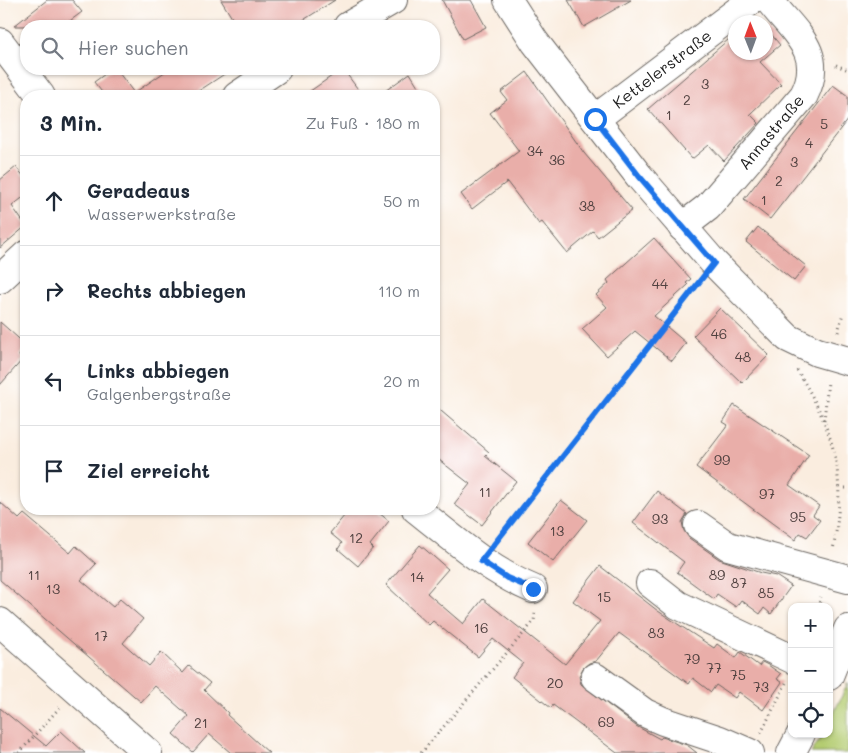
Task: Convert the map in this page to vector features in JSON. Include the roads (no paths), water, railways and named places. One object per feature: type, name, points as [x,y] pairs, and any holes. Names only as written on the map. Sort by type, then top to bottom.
[{"type":"street","points":[[358,20],[393,0]]},
{"type":"street","points":[[508,0],[536,42],[595,119],[682,227],[714,263],[788,338],[848,362]]},
{"type":"street","name":"Kettelerstraße","points":[[595,119],[752,0]]},
{"type":"street","name":"Annastraße","points":[[682,227],[708,207],[804,95],[811,80],[812,66],[809,51],[802,39],[769,0]]},
{"type":"street","points":[[0,42],[20,68]]},
{"type":"street","points":[[25,75],[36,90]]},
{"type":"street","points":[[245,90],[268,75]]},
{"type":"street","points":[[0,279],[20,261]]},
{"type":"street","points":[[424,515],[481,561],[507,578],[533,589]]},
{"type":"street","points":[[698,525],[728,546],[838,576]]},
{"type":"street","points":[[650,583],[678,605],[788,668]]},
{"type":"street","points":[[0,622],[148,753]]},
{"type":"street","points":[[833,666],[848,628]]},
{"type":"street","points":[[595,677],[645,713],[662,721],[720,740],[755,745]]},
{"type":"street","points":[[791,753],[799,738]]}]
